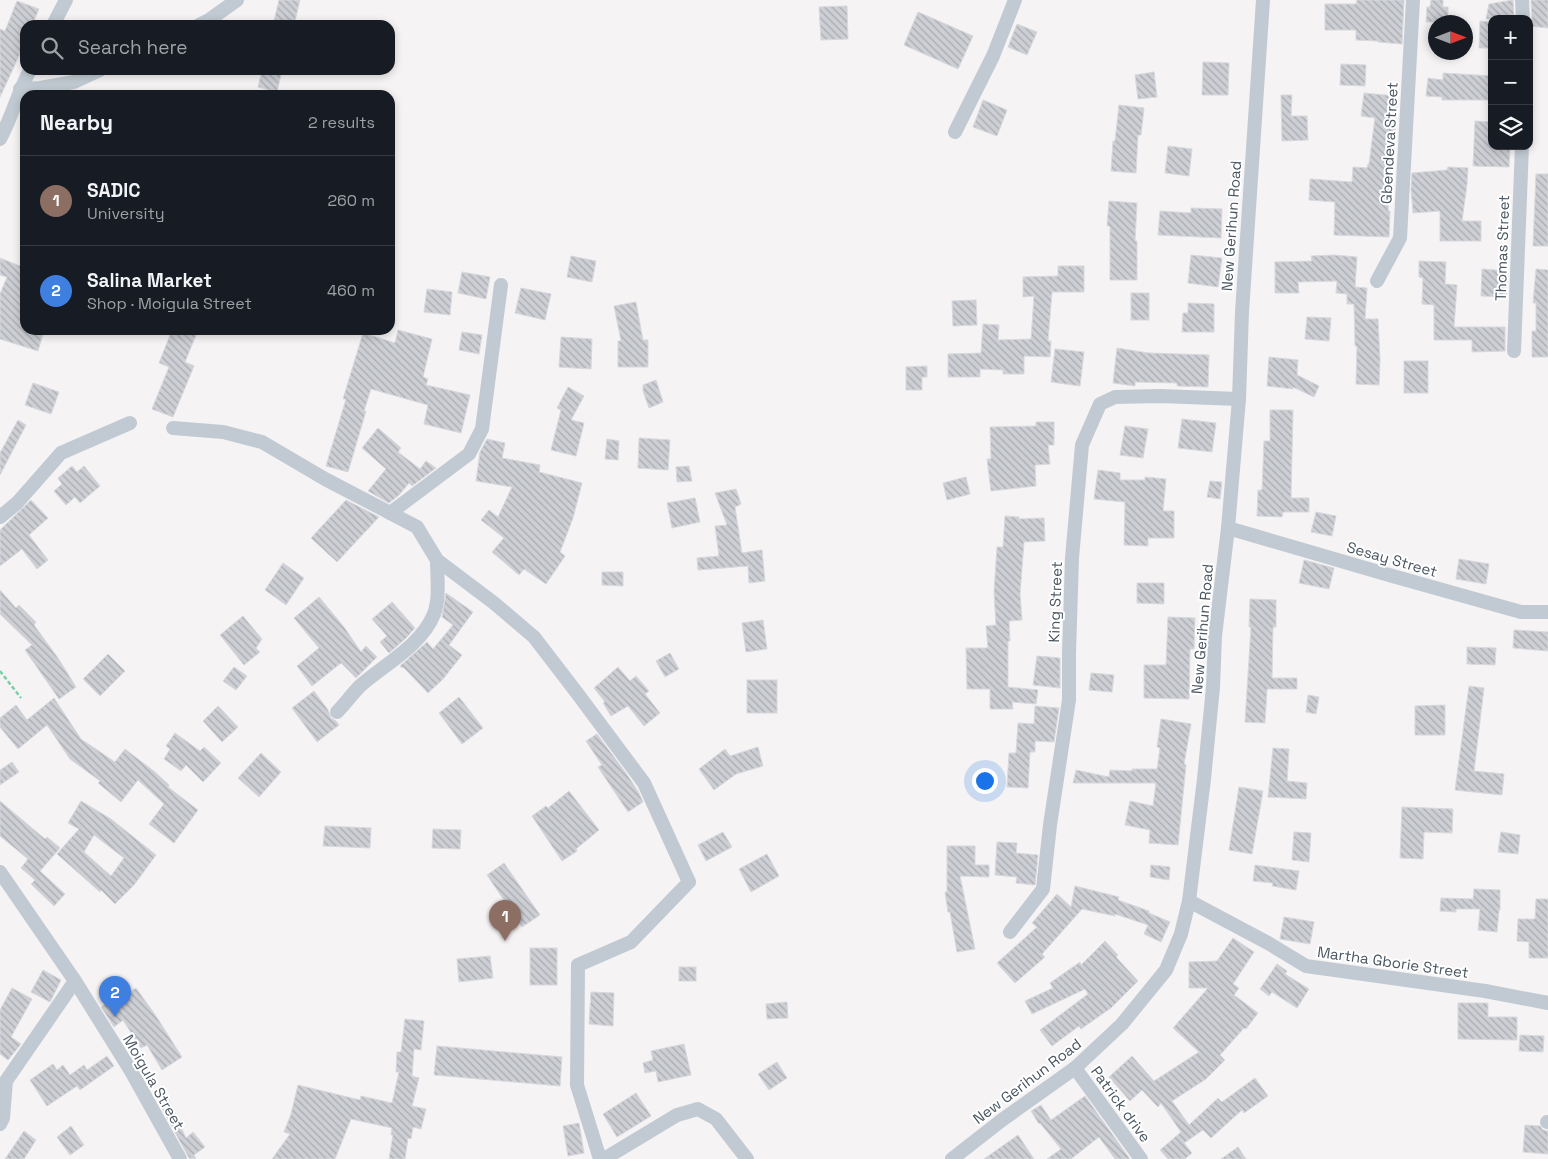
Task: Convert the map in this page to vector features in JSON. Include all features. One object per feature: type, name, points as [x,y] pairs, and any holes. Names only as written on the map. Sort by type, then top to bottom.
[{"type":"street","points":[[56,20],[66,0]]},
{"type":"street","points":[[209,20],[237,0]]},
{"type":"street","points":[[956,132],[993,56],[1015,0]]},
{"type":"street","name":"New Gerihun Road","points":[[952,1159],[1002,1120],[1075,1068],[1122,1024],[1166,970],[1181,934],[1188,901],[1204,779],[1213,688],[1215,636],[1228,528],[1263,0]]},
{"type":"street","name":"Gbendeva Street","points":[[1377,281],[1400,238],[1413,0]]},
{"type":"street","points":[[1522,0],[1523,15]]},
{"type":"street","points":[[0,139],[27,75]]},
{"type":"street","points":[[20,89],[40,88],[74,82],[89,75]]},
{"type":"street","name":"Thomas Street","points":[[1514,351],[1522,150]]},
{"type":"street","points":[[390,512],[470,454],[482,429],[501,285]]},
{"type":"street","name":"King Street","points":[[1010,932],[1043,889],[1050,825],[1069,700],[1072,558],[1082,445],[1100,404],[1115,397],[1160,396],[1238,399]]},
{"type":"street","points":[[0,517],[17,503],[61,453],[130,423]]},
{"type":"street","points":[[173,428],[223,432],[262,442],[325,479],[417,527],[437,560],[494,603],[534,638],[545,651],[644,783],[689,882],[631,942],[578,965],[578,1084],[602,1159],[677,1115],[698,1109],[716,1119],[747,1159]]},
{"type":"street","name":"Sesay Street","points":[[1228,528],[1521,612],[1548,612]]},
{"type":"street","points":[[337,712],[360,686],[395,660],[423,632],[434,613],[437,596],[437,560]]},
{"type":"street","name":"Moigula Street","points":[[0,872],[75,981],[130,1071],[180,1159]]},
{"type":"street","name":"Martha Gborie Street","points":[[1188,901],[1268,943],[1306,966],[1485,991],[1548,1003]]},
{"type":"street","points":[[0,1124],[3,1118],[6,1081],[75,981]]},
{"type":"street","name":"Patrick drive","points":[[1075,1068],[1141,1159]]},
{"type":"path","points":[[0,671],[21,698]]},
{"type":"building","points":[[279,0],[300,0],[295,20],[274,20]]},
{"type":"building","points":[[1357,0],[1404,0],[1402,44],[1356,40],[1356,30],[1325,30],[1325,4],[1356,4]]},
{"type":"building","points":[[1431,0],[1443,0],[1443,7],[1448,7],[1448,15],[1428,15],[1428,22],[1426,22],[1427,7],[1430,7]]},
{"type":"building","points":[[1513,0],[1514,15],[1488,15],[1488,19],[1486,19],[1489,4]]},
{"type":"building","points":[[1531,0],[1548,0],[1548,28],[1533,26]]},
{"type":"building","points":[[17,1],[39,9],[34,20],[20,20],[20,54],[0,97],[0,29],[5,31]]},
{"type":"building","points":[[847,6],[848,39],[821,40],[819,7]]},
{"type":"building","points":[[918,12],[973,36],[958,69],[904,45]]},
{"type":"building","points":[[1480,21],[1488,22],[1488,48],[1479,48]]},
{"type":"building","points":[[1017,24],[1037,32],[1027,55],[1008,47]]},
{"type":"building","points":[[1203,62],[1229,63],[1228,95],[1202,95]]},
{"type":"building","points":[[1341,64],[1366,65],[1365,86],[1340,85]]},
{"type":"building","points":[[1154,72],[1157,97],[1138,99],[1135,75]]},
{"type":"building","points":[[1443,73],[1488,76],[1488,100],[1442,100],[1442,97],[1426,96],[1428,78],[1443,80]]},
{"type":"building","points":[[261,75],[281,75],[277,90],[258,87]]},
{"type":"building","points":[[1364,93],[1396,96],[1397,107],[1388,211],[1390,211],[1389,237],[1334,235],[1335,202],[1309,200],[1310,179],[1352,182],[1353,167],[1367,168],[1375,118],[1361,116]]},
{"type":"building","points":[[1281,95],[1292,95],[1291,116],[1307,116],[1308,140],[1282,141]]},
{"type":"building","points":[[983,100],[1007,110],[997,136],[973,127]]},
{"type":"building","points":[[1119,105],[1144,108],[1141,135],[1138,135],[1136,173],[1111,171],[1113,141],[1115,141]]},
{"type":"building","points":[[1475,121],[1488,122],[1488,150],[1510,150],[1509,167],[1473,166]]},
{"type":"building","points":[[1168,146],[1192,149],[1189,176],[1165,173]]},
{"type":"building","points":[[1448,167],[1468,168],[1462,221],[1481,221],[1481,241],[1440,241],[1440,211],[1413,213],[1412,173],[1447,170]]},
{"type":"building","points":[[1536,174],[1548,174],[1548,246],[1533,246]]},
{"type":"building","points":[[1109,201],[1137,203],[1135,241],[1137,241],[1137,280],[1110,280],[1110,226],[1107,226]]},
{"type":"building","points":[[1191,208],[1222,209],[1221,238],[1158,235],[1160,211],[1191,213]]},
{"type":"building","points":[[1191,255],[1222,258],[1218,287],[1188,283]]},
{"type":"building","points":[[571,256],[596,261],[592,282],[567,277]]},
{"type":"building","points":[[1311,256],[1357,257],[1355,287],[1367,288],[1365,319],[1378,319],[1379,385],[1356,384],[1357,346],[1355,346],[1354,304],[1347,304],[1347,294],[1336,293],[1337,281],[1298,282],[1299,293],[1275,293],[1275,262],[1312,261]]},
{"type":"building","points":[[0,258],[20,266],[20,335],[43,335],[38,351],[0,339],[0,294],[7,277],[0,275]]},
{"type":"building","points":[[1419,261],[1446,262],[1445,284],[1457,285],[1454,327],[1505,327],[1505,351],[1472,352],[1472,340],[1434,340],[1434,305],[1422,304],[1423,278],[1419,277]]},
{"type":"building","points":[[1058,266],[1084,266],[1084,292],[1052,292],[1048,341],[1051,341],[1050,357],[1024,356],[1024,374],[1003,374],[1003,370],[980,369],[980,377],[948,377],[948,354],[981,353],[983,324],[999,325],[998,340],[1031,339],[1034,296],[1023,297],[1023,277],[1058,276]]},
{"type":"building","points":[[1482,269],[1508,271],[1506,297],[1481,296]]},
{"type":"building","points":[[1536,269],[1548,270],[1548,357],[1532,357],[1532,331],[1536,331],[1536,303],[1533,303]]},
{"type":"building","points":[[462,272],[490,277],[486,299],[458,293]]},
{"type":"building","points":[[521,288],[551,294],[545,320],[515,313]]},
{"type":"building","points":[[427,289],[452,292],[450,315],[424,312]]},
{"type":"building","points":[[1131,293],[1149,293],[1149,320],[1131,320]]},
{"type":"building","points":[[976,300],[977,325],[953,326],[952,301]]},
{"type":"building","points":[[636,302],[643,340],[648,340],[648,367],[618,367],[618,341],[621,341],[614,306]]},
{"type":"building","points":[[1188,303],[1214,304],[1214,332],[1182,332],[1183,313],[1188,313]]},
{"type":"building","points":[[1307,317],[1331,318],[1329,341],[1305,339]]},
{"type":"building","points":[[398,330],[432,339],[423,377],[428,379],[426,385],[470,395],[461,433],[424,424],[428,405],[371,389],[348,472],[326,466],[346,399],[343,399],[362,335],[369,335],[395,343]]},
{"type":"building","points":[[462,332],[482,335],[479,354],[459,350]]},
{"type":"building","points":[[170,335],[196,335],[185,362],[194,366],[173,417],[152,409],[169,367],[159,363]]},
{"type":"building","points":[[561,337],[592,339],[591,369],[559,367]]},
{"type":"building","points":[[1117,348],[1149,353],[1209,355],[1208,387],[1177,386],[1177,383],[1135,382],[1135,386],[1113,383]]},
{"type":"building","points":[[1055,349],[1084,352],[1080,386],[1051,382]]},
{"type":"building","points":[[1269,357],[1298,360],[1297,375],[1319,386],[1314,397],[1293,387],[1293,389],[1267,386]]},
{"type":"building","points":[[1404,361],[1428,361],[1428,393],[1404,393]]},
{"type":"building","points":[[927,366],[927,377],[922,377],[922,390],[906,390],[906,367]]},
{"type":"building","points":[[656,380],[663,402],[649,408],[643,391],[643,385]]},
{"type":"building","points":[[33,383],[59,392],[51,414],[25,405]]},
{"type":"building","points":[[568,387],[584,396],[571,420],[584,423],[576,456],[551,450],[561,410],[557,408]]},
{"type":"building","points":[[1270,410],[1293,410],[1291,498],[1309,498],[1309,512],[1283,512],[1282,517],[1257,516],[1258,490],[1262,490],[1264,441],[1270,441]]},
{"type":"building","points":[[1182,419],[1216,423],[1212,452],[1178,448]]},
{"type":"building","points":[[18,420],[26,425],[0,475],[0,453]]},
{"type":"building","points":[[1036,422],[1054,422],[1054,445],[1048,445],[1050,464],[1035,465],[1036,486],[991,491],[987,459],[991,459],[990,427],[1036,426]]},
{"type":"building","points":[[1125,426],[1148,429],[1143,458],[1120,455]]},
{"type":"building","points":[[378,428],[401,448],[398,452],[420,469],[426,461],[436,468],[412,486],[409,483],[389,503],[368,491],[386,469],[362,448]]},
{"type":"building","points":[[639,438],[670,440],[668,470],[638,468]]},
{"type":"building","points":[[487,439],[505,443],[502,458],[540,465],[539,472],[582,483],[573,518],[560,552],[565,556],[546,584],[524,569],[519,575],[492,552],[504,538],[481,520],[489,510],[498,517],[512,487],[476,481],[480,452]]},
{"type":"building","points":[[607,439],[619,441],[618,460],[605,459]]},
{"type":"building","points":[[72,466],[77,472],[84,466],[100,486],[80,503],[75,497],[66,505],[54,491],[62,484],[58,478]]},
{"type":"building","points":[[689,466],[692,481],[677,482],[676,467]]},
{"type":"building","points":[[1098,470],[1120,473],[1120,480],[1145,480],[1145,477],[1166,479],[1163,511],[1174,511],[1174,538],[1148,538],[1148,546],[1124,545],[1125,502],[1094,499]]},
{"type":"building","points":[[966,477],[970,494],[947,500],[943,483]]},
{"type":"building","points":[[1210,481],[1222,482],[1220,499],[1207,497]]},
{"type":"building","points":[[736,489],[741,504],[735,507],[742,553],[762,550],[765,581],[749,583],[748,566],[698,570],[697,558],[719,556],[715,526],[727,525],[715,493]]},
{"type":"building","points":[[695,498],[700,522],[672,528],[667,503]]},
{"type":"building","points":[[31,500],[48,518],[29,535],[48,560],[37,569],[22,549],[0,566],[0,530]]},
{"type":"building","points":[[346,500],[379,517],[337,562],[311,538]]},
{"type":"building","points":[[1316,512],[1336,516],[1332,536],[1311,532]]},
{"type":"building","points":[[1005,516],[1019,517],[1019,519],[1044,518],[1045,541],[1024,542],[1020,594],[1022,620],[1009,621],[1010,641],[1008,641],[1008,687],[1038,690],[1036,704],[1012,702],[1013,709],[990,709],[990,689],[967,689],[966,648],[988,648],[986,626],[996,625],[994,592],[997,547],[1003,547]]},
{"type":"building","points":[[1459,559],[1489,564],[1486,584],[1456,579]]},
{"type":"building","points":[[1304,560],[1334,568],[1329,589],[1299,583]]},
{"type":"building","points":[[283,563],[304,578],[286,605],[265,590]]},
{"type":"building","points":[[602,572],[623,572],[623,586],[602,585]]},
{"type":"building","points":[[1137,583],[1164,583],[1164,604],[1137,603]]},
{"type":"building","points":[[0,590],[16,608],[19,605],[36,622],[34,625],[76,687],[59,699],[25,650],[32,645],[0,614]]},
{"type":"building","points":[[446,593],[473,612],[449,645],[462,655],[443,679],[428,693],[400,666],[427,642],[433,649],[453,625],[442,617]]},
{"type":"building","points":[[319,597],[344,627],[361,652],[366,646],[377,657],[356,678],[341,663],[312,686],[297,666],[319,648],[294,618]]},
{"type":"building","points":[[1250,599],[1276,600],[1276,627],[1273,627],[1272,678],[1297,678],[1297,689],[1267,689],[1265,723],[1245,722],[1251,627],[1249,627]]},
{"type":"building","points":[[392,602],[415,628],[389,653],[380,642],[387,636],[372,619]]},
{"type":"building","points":[[243,616],[262,639],[256,648],[260,652],[244,665],[220,635]]},
{"type":"building","points":[[1168,617],[1195,618],[1194,649],[1190,649],[1189,699],[1144,698],[1144,665],[1166,665]]},
{"type":"building","points":[[763,620],[767,649],[746,652],[742,623]]},
{"type":"building","points":[[1514,630],[1548,632],[1548,651],[1513,648]]},
{"type":"building","points":[[1467,647],[1496,648],[1495,665],[1467,664]]},
{"type":"building","points":[[670,653],[679,669],[665,677],[656,661]]},
{"type":"building","points":[[108,654],[125,671],[100,696],[83,679]]},
{"type":"building","points":[[1037,656],[1060,658],[1060,688],[1033,685]]},
{"type":"building","points":[[234,667],[247,676],[236,690],[223,681]]},
{"type":"building","points":[[618,667],[630,681],[636,676],[649,691],[645,694],[660,713],[644,726],[628,706],[611,716],[603,703],[605,702],[594,688]]},
{"type":"building","points":[[1091,673],[1114,675],[1112,692],[1089,690]]},
{"type":"building","points":[[747,680],[777,680],[777,713],[747,713]]},
{"type":"building","points":[[1469,686],[1484,688],[1474,771],[1504,774],[1502,795],[1455,790]]},
{"type":"building","points":[[314,691],[328,710],[331,718],[339,725],[317,742],[292,708]]},
{"type":"building","points":[[1308,695],[1319,697],[1316,714],[1306,712]]},
{"type":"building","points":[[459,697],[483,728],[462,744],[439,713]]},
{"type":"building","points":[[54,698],[81,739],[115,762],[125,749],[155,772],[169,785],[168,787],[198,810],[174,843],[149,824],[164,804],[138,780],[121,802],[98,783],[100,781],[70,759],[47,725],[18,749],[0,727],[0,718],[16,705],[27,720]]},
{"type":"building","points":[[1445,705],[1445,735],[1415,735],[1415,706]]},
{"type":"building","points":[[218,706],[238,727],[222,742],[203,721]]},
{"type":"building","points":[[1035,706],[1059,708],[1054,742],[1035,741],[1035,752],[1030,752],[1028,788],[1007,787],[1009,753],[1016,753],[1018,723],[1034,724]]},
{"type":"building","points":[[1161,719],[1191,724],[1184,764],[1186,765],[1178,845],[1149,843],[1150,830],[1125,825],[1130,801],[1153,806],[1156,783],[1073,783],[1076,770],[1109,777],[1110,770],[1157,769],[1160,748],[1157,747]]},
{"type":"building","points":[[175,733],[200,751],[204,747],[221,763],[203,782],[186,765],[181,771],[164,759],[170,749],[166,746]]},
{"type":"building","points":[[597,734],[626,773],[643,802],[628,812],[598,767],[602,765],[586,741]]},
{"type":"building","points":[[758,747],[763,766],[736,774],[714,790],[699,769],[725,749],[730,756]]},
{"type":"building","points":[[1273,748],[1289,749],[1287,781],[1307,783],[1306,799],[1268,797]]},
{"type":"building","points":[[261,753],[281,772],[259,797],[238,778]]},
{"type":"building","points":[[12,762],[19,772],[0,785],[0,770]]},
{"type":"building","points":[[1239,787],[1263,791],[1252,854],[1229,850]]},
{"type":"building","points":[[569,791],[599,830],[576,849],[577,851],[562,861],[532,816],[546,806],[548,808]]},
{"type":"building","points":[[0,801],[45,839],[47,837],[60,848],[40,871],[65,894],[54,906],[31,884],[35,880],[21,868],[28,859],[0,836]]},
{"type":"building","points":[[81,801],[111,819],[156,855],[134,885],[115,904],[57,854],[79,829],[68,823]],"holes":[[[94,835],[124,858],[111,876],[84,852]]]},
{"type":"building","points":[[1402,807],[1453,809],[1452,833],[1424,832],[1423,859],[1400,858]]},
{"type":"building","points":[[325,826],[371,828],[370,848],[323,846]]},
{"type":"building","points":[[433,829],[461,830],[460,849],[432,848]]},
{"type":"building","points":[[723,832],[732,847],[706,861],[698,845]]},
{"type":"building","points":[[1294,832],[1311,833],[1309,862],[1292,860]]},
{"type":"building","points":[[1501,832],[1520,835],[1518,854],[1498,852]]},
{"type":"building","points":[[997,842],[1017,843],[1016,853],[1038,855],[1035,885],[1016,883],[1017,877],[995,875]]},
{"type":"building","points":[[947,846],[975,846],[975,865],[989,865],[989,877],[960,876],[975,949],[957,952],[945,892],[947,892]]},
{"type":"building","points":[[767,854],[779,876],[751,892],[739,869]]},
{"type":"building","points":[[504,863],[540,915],[522,927],[487,875]]},
{"type":"building","points":[[1151,865],[1170,867],[1169,880],[1150,877]]},
{"type":"building","points":[[1255,865],[1299,871],[1296,890],[1272,886],[1273,883],[1253,881]]},
{"type":"building","points":[[1075,886],[1119,897],[1118,900],[1149,911],[1149,913],[1170,922],[1161,942],[1144,934],[1148,925],[1115,914],[1115,916],[1082,909],[1042,954],[1045,957],[1015,983],[997,963],[1037,927],[1032,923],[1057,894],[1071,907]]},
{"type":"building","points":[[1474,889],[1500,890],[1497,932],[1478,930],[1480,909],[1456,909],[1456,912],[1440,911],[1441,898],[1473,899]]},
{"type":"building","points":[[1536,899],[1548,899],[1548,958],[1529,958],[1529,942],[1517,941],[1518,919],[1535,919]]},
{"type":"building","points":[[1284,917],[1314,922],[1310,944],[1280,939]]},
{"type":"building","points":[[1233,938],[1254,952],[1233,984],[1239,988],[1234,995],[1258,1013],[1246,1029],[1244,1028],[1220,1055],[1225,1060],[1206,1079],[1172,1101],[1189,1125],[1218,1098],[1222,1102],[1255,1078],[1268,1096],[1244,1113],[1242,1110],[1211,1138],[1203,1130],[1184,1143],[1192,1153],[1185,1159],[1168,1159],[1160,1150],[1181,1132],[1161,1103],[1158,1107],[1142,1090],[1130,1101],[1109,1077],[1132,1056],[1154,1081],[1199,1052],[1173,1028],[1208,988],[1189,988],[1189,962],[1217,961]]},
{"type":"building","points":[[1105,941],[1118,955],[1116,957],[1138,981],[1111,1008],[1081,1029],[1079,1026],[1052,1046],[1040,1030],[1088,994],[1085,989],[1032,1014],[1025,1001],[1053,988],[1050,983],[1080,962],[1081,965]]},
{"type":"building","points":[[530,948],[557,948],[557,985],[530,985]]},
{"type":"building","points":[[490,956],[493,978],[459,982],[457,959]]},
{"type":"building","points":[[1277,964],[1287,971],[1285,974],[1309,989],[1297,1008],[1272,992],[1269,996],[1260,989]]},
{"type":"building","points":[[679,967],[696,967],[696,981],[679,981]]},
{"type":"building","points":[[43,970],[61,980],[50,1002],[31,992]]},
{"type":"building","points":[[12,988],[32,999],[11,1037],[21,1044],[8,1060],[0,1054],[0,1010]]},
{"type":"building","points":[[136,988],[182,1057],[162,1070],[147,1045],[141,1048],[123,1020],[114,1027],[101,1007],[110,1001],[113,1004]]},
{"type":"building","points":[[591,992],[614,993],[613,1026],[589,1024]]},
{"type":"building","points":[[787,1002],[788,1018],[767,1019],[766,1004]]},
{"type":"building","points":[[1458,1003],[1488,1003],[1488,1017],[1517,1017],[1517,1040],[1458,1039]]},
{"type":"building","points":[[405,1019],[424,1021],[421,1050],[414,1049],[412,1076],[419,1078],[412,1106],[426,1109],[421,1129],[413,1127],[411,1139],[408,1138],[405,1159],[389,1159],[393,1135],[391,1135],[392,1128],[351,1119],[335,1159],[272,1159],[290,1134],[284,1132],[291,1114],[298,1085],[360,1100],[361,1096],[392,1103],[399,1072],[396,1072],[397,1052],[401,1052]]},
{"type":"building","points":[[1520,1035],[1544,1036],[1543,1052],[1519,1051]]},
{"type":"building","points":[[684,1044],[691,1075],[658,1082],[656,1071],[645,1073],[643,1063],[653,1060],[651,1051]]},
{"type":"building","points":[[437,1046],[562,1057],[560,1086],[434,1075]]},
{"type":"building","points":[[107,1056],[114,1066],[80,1090],[77,1086],[47,1106],[30,1080],[53,1064],[57,1070],[63,1065],[70,1075],[84,1065],[87,1070]]},
{"type":"building","points":[[777,1062],[787,1078],[769,1090],[758,1074]]},
{"type":"building","points":[[636,1093],[651,1116],[617,1137],[603,1114]]},
{"type":"building","points":[[1085,1096],[1130,1159],[1115,1159],[1099,1137],[1071,1159],[1047,1159],[1061,1149],[1039,1124],[1031,1111],[1041,1105],[1051,1120]]},
{"type":"building","points":[[168,1098],[186,1138],[193,1132],[205,1147],[194,1155],[196,1159],[189,1158],[159,1103]]},
{"type":"building","points":[[579,1123],[584,1153],[568,1156],[563,1126]]},
{"type":"building","points":[[1525,1125],[1540,1126],[1543,1130],[1548,1131],[1548,1154],[1523,1152]]},
{"type":"building","points":[[71,1126],[84,1145],[70,1155],[57,1137]]},
{"type":"building","points":[[24,1131],[36,1140],[24,1159],[5,1159]]},
{"type":"building","points":[[1018,1135],[1034,1159],[984,1159]]},
{"type":"building","points":[[1238,1147],[1246,1159],[1221,1159]]},
{"type":"place","name":"SADIC","points":[[505,941]]},
{"type":"place","name":"Salina Market","points":[[115,1017]]}]
